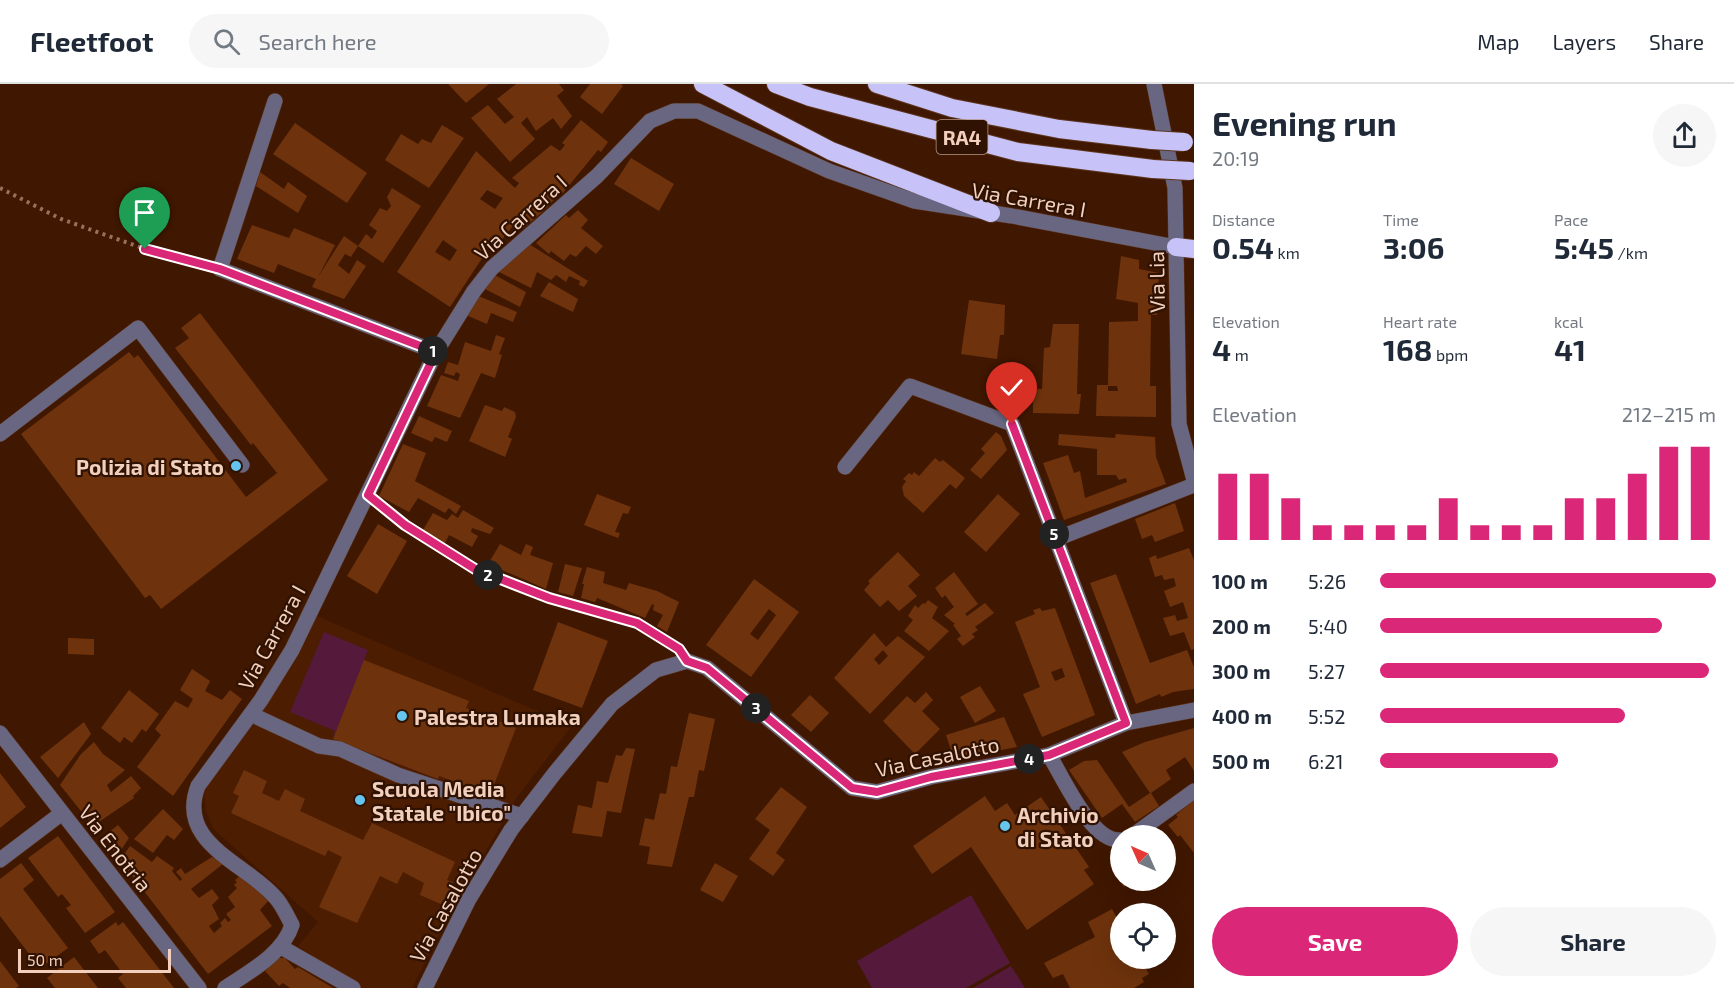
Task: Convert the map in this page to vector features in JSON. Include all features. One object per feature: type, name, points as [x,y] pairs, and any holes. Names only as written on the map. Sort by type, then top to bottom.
[{"type":"highway","points":[[703,84],[831,151],[991,213]]},
{"type":"highway","name":"RA4","points":[[776,84],[810,97],[1018,152],[1153,169],[1192,171]]},
{"type":"highway","name":"RA4","points":[[877,84],[952,108],[1059,129],[1189,142]]},
{"type":"street","name":"Via Lia","points":[[1154,84],[1185,248],[1179,424],[1194,480]]},
{"type":"street","points":[[275,101],[220,269],[436,352]]},
{"type":"street","name":"Via Carrera I","points":[[281,947],[289,936],[292,925],[276,897],[198,831],[192,810],[198,786],[261,700],[292,650],[436,352],[474,291],[492,267],[597,176],[650,121],[674,111],[698,111],[829,171],[914,201],[1185,248]]},
{"type":"street","points":[[0,434],[138,328],[243,465]]},
{"type":"street","points":[[845,467],[910,386],[1012,424],[1126,723]]},
{"type":"street","points":[[1056,538],[1194,485]]},
{"type":"street","name":"Via Casalotto","points":[[424,988],[469,899],[522,816],[612,704],[656,670],[687,661],[707,668],[852,788],[877,792],[931,777],[1049,755],[1126,723],[1194,710]]},
{"type":"street","points":[[257,717],[319,746],[340,749],[398,775],[522,816]]},
{"type":"street","name":"Via Enotria","points":[[0,733],[199,988]]},
{"type":"street","points":[[1049,755],[1090,823],[1104,836],[1110,838]]},
{"type":"street","points":[[1147,825],[1194,791]]},
{"type":"street","points":[[0,860],[62,813]]},
{"type":"street","points":[[225,988],[281,947],[353,988]]},
{"type":"path","points":[[0,188],[61,219],[145,249],[220,269]]},
{"type":"path","points":[[368,495],[405,525],[475,569],[549,598],[637,623],[679,649],[687,661]]},
{"type":"shaded area","name":"Scuola Media Statale \"Ibico\"","points":[[317,616],[572,726],[517,797],[451,912],[412,988],[359,988],[298,946],[318,922],[220,835],[213,828],[206,812],[204,793],[209,784],[285,675]]},
{"type":"shaded area","points":[[324,632],[368,650],[364,660],[440,776],[438,779],[333,739],[335,731],[290,712]]},
{"type":"shaded area","points":[[971,895],[1010,963],[966,988],[872,988],[857,961]]},
{"type":"shaded area","points":[[1011,966],[1025,988],[973,988]]},
{"type":"building","points":[[448,84],[489,84],[466,103]]},
{"type":"building","points":[[516,84],[559,84],[564,90],[557,96],[572,116],[561,129],[553,118],[536,131],[527,117],[521,123],[535,139],[510,162],[471,118],[488,105],[505,124],[514,117],[497,99]]},
{"type":"building","points":[[590,84],[621,84],[623,86],[602,114],[580,97]]},
{"type":"building","points":[[581,120],[608,142],[601,152],[598,150],[562,194],[560,192],[548,207],[524,228],[515,223],[497,246],[492,243],[450,307],[397,272],[476,151],[515,188],[519,183],[512,178],[551,145],[560,151],[565,145],[562,143]],"holes":[[[487,190],[503,198],[495,209],[480,199]],[[443,240],[457,250],[450,261],[435,252]]]},
{"type":"building","points":[[295,123],[367,173],[347,203],[273,154]]},
{"type":"building","points":[[442,125],[464,138],[429,188],[385,160],[401,134],[418,144],[422,139],[431,143]]},
{"type":"building","points":[[631,158],[674,184],[659,211],[614,184]]},
{"type":"building","points":[[260,172],[284,189],[288,182],[307,196],[298,213],[256,186]]},
{"type":"building","points":[[392,188],[421,206],[383,263],[358,246],[366,234],[372,239],[377,231],[369,225],[380,208],[387,211],[391,206],[387,197]]},
{"type":"building","points":[[578,210],[588,220],[581,228],[603,246],[596,254],[586,246],[576,257],[570,254],[564,261],[551,251],[549,254],[536,243],[566,215],[569,218]]},
{"type":"building","points":[[252,225],[289,238],[294,228],[335,245],[318,277],[344,236],[358,246],[351,257],[345,254],[338,265],[349,274],[357,260],[366,266],[344,299],[312,287],[316,279],[278,264],[274,273],[237,259]]},
{"type":"building","points":[[529,244],[588,281],[584,287],[579,285],[580,281],[569,276],[566,282],[556,275],[551,280],[537,272],[531,288],[495,270]]},
{"type":"building","points":[[1121,256],[1139,260],[1139,269],[1159,273],[1157,315],[1151,315],[1150,386],[1156,386],[1156,417],[1096,416],[1097,385],[1108,386],[1109,322],[1138,321],[1138,303],[1116,299]],"holes":[[[1108,386],[1117,386],[1118,391],[1108,391]]]},
{"type":"building","points":[[491,273],[526,292],[520,307],[483,288]]},
{"type":"building","points":[[549,282],[578,299],[573,312],[540,296]]},
{"type":"building","points":[[476,295],[517,312],[513,322],[491,313],[487,324],[466,315]]},
{"type":"building","points":[[969,300],[1005,305],[1004,335],[1000,335],[997,359],[961,354]]},
{"type":"building","points":[[200,313],[328,480],[161,609],[150,595],[145,598],[21,434],[129,352],[134,358],[138,355],[246,497],[277,473],[253,443],[251,445],[175,348],[189,338],[181,328]]},
{"type":"building","points":[[1053,324],[1079,324],[1077,394],[1081,394],[1079,414],[1033,413],[1033,389],[1042,389],[1044,348],[1050,347]]},
{"type":"building","points":[[496,335],[505,338],[499,354],[502,355],[495,378],[481,373],[460,418],[427,406],[441,375],[458,381],[460,374],[456,372],[454,376],[444,373],[448,362],[458,365],[465,342],[491,351]]},
{"type":"building","points":[[485,405],[502,411],[504,407],[515,412],[516,417],[508,437],[512,439],[505,457],[469,441]]},
{"type":"building","points":[[419,416],[452,431],[447,442],[435,437],[432,442],[411,433]]},
{"type":"building","points":[[996,432],[1001,436],[1007,450],[981,479],[970,470],[985,453],[981,449]]},
{"type":"building","points":[[1059,434],[1115,438],[1116,434],[1155,437],[1156,457],[1166,484],[1064,520],[1043,463],[1068,455],[1074,473],[1080,471],[1085,498],[1127,482],[1126,478],[1119,480],[1116,475],[1097,475],[1097,449],[1058,445]]},
{"type":"building","points":[[403,444],[426,453],[415,481],[461,506],[456,514],[449,508],[445,513],[418,498],[409,512],[379,496]]},
{"type":"building","points":[[935,458],[940,462],[943,460],[965,478],[956,489],[950,484],[923,513],[904,496],[902,487],[906,481],[903,479],[909,473],[912,475],[914,472],[919,476]]},
{"type":"building","points":[[597,494],[631,507],[628,514],[623,513],[615,532],[620,533],[618,538],[584,525]]},
{"type":"building","points":[[998,494],[1020,514],[986,552],[964,532]]},
{"type":"building","points":[[1175,503],[1184,531],[1155,542],[1152,535],[1142,539],[1135,519]]},
{"type":"building","points":[[463,510],[494,528],[490,534],[472,528],[471,532],[478,536],[472,547],[449,535],[445,543],[423,530],[433,513],[447,520],[452,514],[458,518]]},
{"type":"building","points":[[378,524],[407,541],[377,594],[347,576]]},
{"type":"building","points":[[500,544],[521,555],[526,544],[533,547],[530,555],[553,563],[546,589],[488,564]]},
{"type":"building","points":[[1189,548],[1194,560],[1194,649],[1191,650],[1184,632],[1170,636],[1163,618],[1175,615],[1177,621],[1188,618],[1183,602],[1170,607],[1164,591],[1176,586],[1174,578],[1164,580],[1162,575],[1155,577],[1149,558],[1156,555],[1157,559]]},
{"type":"building","points":[[898,552],[920,575],[908,586],[917,596],[899,611],[888,600],[880,607],[864,590],[870,583],[868,581]]},
{"type":"building","points":[[565,564],[582,568],[573,596],[558,592]]},
{"type":"building","points":[[587,567],[605,572],[603,583],[626,590],[629,583],[657,591],[679,602],[667,632],[657,626],[663,615],[653,610],[654,605],[652,604],[645,618],[597,598],[595,602],[581,598]]},
{"type":"building","points":[[954,572],[978,604],[965,614],[967,616],[985,603],[994,613],[975,627],[978,630],[972,634],[975,637],[963,646],[957,639],[961,636],[953,625],[955,624],[944,615],[954,607],[945,595],[942,598],[935,588]]},
{"type":"building","points":[[1116,574],[1150,663],[1187,650],[1194,667],[1194,689],[1173,692],[1161,697],[1160,694],[1136,704],[1090,583]]},
{"type":"building","points":[[754,579],[799,612],[751,677],[706,645]],"holes":[[[769,609],[776,615],[758,640],[750,634]]]},
{"type":"building","points":[[928,600],[938,607],[932,618],[949,631],[929,651],[904,631],[913,620],[908,616],[915,605],[918,608]]},
{"type":"building","points":[[1040,608],[1042,611],[1055,608],[1095,715],[1042,737],[1023,694],[1040,687],[1015,622],[1035,614],[1033,610]],"holes":[[[1062,668],[1065,677],[1055,681],[1051,672]]]},
{"type":"building","points":[[558,622],[608,641],[582,708],[533,690]]},
{"type":"building","points":[[874,633],[886,647],[898,636],[925,657],[870,714],[834,678]],"holes":[[[883,650],[888,656],[879,665],[874,659]]]},
{"type":"building","points":[[68,638],[94,639],[94,655],[68,654]]},
{"type":"building","name":"Palestra Lumaka","points":[[364,660],[469,701],[466,708],[516,728],[490,795],[439,776],[438,779],[333,739]]},
{"type":"building","points":[[192,669],[210,681],[205,691],[222,700],[230,690],[242,699],[173,796],[137,767],[161,735],[155,729],[175,701],[188,708],[193,699],[180,690]]},
{"type":"building","points":[[980,686],[996,711],[975,723],[960,697]]},
{"type":"building","points":[[129,690],[159,714],[146,732],[142,729],[132,743],[124,737],[120,743],[101,728]]},
{"type":"building","points":[[926,692],[933,700],[922,711],[940,729],[915,754],[883,721],[907,696],[915,703]]},
{"type":"building","points":[[810,695],[829,713],[811,732],[791,715]]},
{"type":"building","points":[[689,713],[715,719],[704,771],[699,770],[694,797],[689,797],[672,867],[647,864],[650,847],[639,845],[645,818],[654,820],[660,793],[666,794],[671,766],[677,767]]},
{"type":"building","points":[[1004,717],[1017,747],[954,759],[946,735]]},
{"type":"building","points":[[84,722],[91,734],[58,778],[40,757]]},
{"type":"building","points":[[1194,728],[1194,771],[1185,757],[1166,770],[1171,779],[1151,793],[1159,806],[1135,822],[1122,804],[1102,818],[1069,770],[1084,761],[1097,760],[1129,807],[1150,793],[1122,752],[1145,742]]},
{"type":"building","points":[[94,742],[103,754],[125,770],[107,785],[111,792],[131,776],[141,788],[133,796],[134,798],[93,826],[60,785],[81,754]]},
{"type":"building","points":[[626,748],[635,749],[621,813],[607,811],[602,837],[572,833],[578,805],[592,808],[597,781],[608,783],[616,755],[622,756]]},
{"type":"building","points":[[244,770],[267,781],[262,793],[279,801],[285,789],[305,799],[300,811],[363,840],[372,823],[455,862],[447,880],[453,882],[443,905],[420,895],[424,883],[403,872],[397,884],[380,876],[357,923],[319,907],[342,857],[328,850],[325,856],[231,813],[239,796],[233,793]]},
{"type":"building","points":[[0,773],[26,807],[0,828]]},
{"type":"building","points":[[781,787],[807,807],[776,853],[785,860],[773,876],[749,859],[770,830],[755,819]]},
{"type":"building","points":[[985,796],[995,811],[1007,803],[1015,815],[1041,797],[1089,867],[1084,870],[1094,884],[1027,930],[971,847],[932,874],[913,846]]},
{"type":"building","points":[[1194,800],[1194,853],[1180,835],[1178,837],[1176,835],[1176,825],[1168,825],[1178,817],[1176,815]]},
{"type":"building","points":[[163,809],[183,829],[174,840],[167,835],[153,853],[134,839]]},
{"type":"building","points":[[118,825],[129,838],[117,856],[103,837]]},
{"type":"building","points":[[58,836],[115,912],[85,933],[66,908],[71,905],[62,894],[58,897],[28,858]]},
{"type":"building","points":[[130,846],[152,862],[157,856],[174,868],[172,871],[180,881],[182,879],[176,872],[181,868],[185,874],[212,857],[223,864],[191,889],[199,898],[212,889],[219,898],[212,905],[219,919],[209,926],[214,933],[222,926],[220,923],[225,918],[228,922],[231,920],[226,914],[235,907],[228,897],[237,888],[234,885],[237,882],[235,880],[242,874],[269,900],[260,910],[272,926],[208,974],[120,860]]},
{"type":"building","points":[[21,863],[34,880],[23,889],[68,948],[40,968],[0,916],[0,879]]},
{"type":"building","points":[[715,863],[738,876],[723,902],[700,890]]},
{"type":"building","points":[[1110,910],[1110,969],[1146,969],[1149,974],[1142,978],[1144,982],[1134,988],[1070,988],[1063,974],[1053,978],[1044,963],[1095,937],[1088,922]]},
{"type":"building","points":[[116,922],[118,926],[123,922],[174,988],[126,988],[118,978],[123,974],[105,950],[99,954],[90,941]]},
{"type":"building","points":[[74,957],[98,988],[55,988],[47,978]]},
{"type":"building","points":[[279,958],[285,958],[295,969],[298,967],[333,988],[290,988],[283,983],[279,986],[265,971]]},
{"type":"building","points":[[0,961],[19,986],[0,988]]},
{"type":"place","name":"Polizia di Stato","points":[[236,466]]},
{"type":"place","name":"Palestra Lumaka","points":[[402,716]]},
{"type":"place","name":"Scuola Media Statale \"Ibico\"","points":[[360,800]]},
{"type":"place","name":"Archivio di Stato","points":[[1005,826]]},
{"type":"route","points":[[145,249],[220,269],[436,352],[368,495],[405,525],[475,569],[549,598],[637,623],[679,649],[687,661],[707,668],[852,788],[877,792],[931,777],[1049,755],[1126,723],[1012,424]]}]
